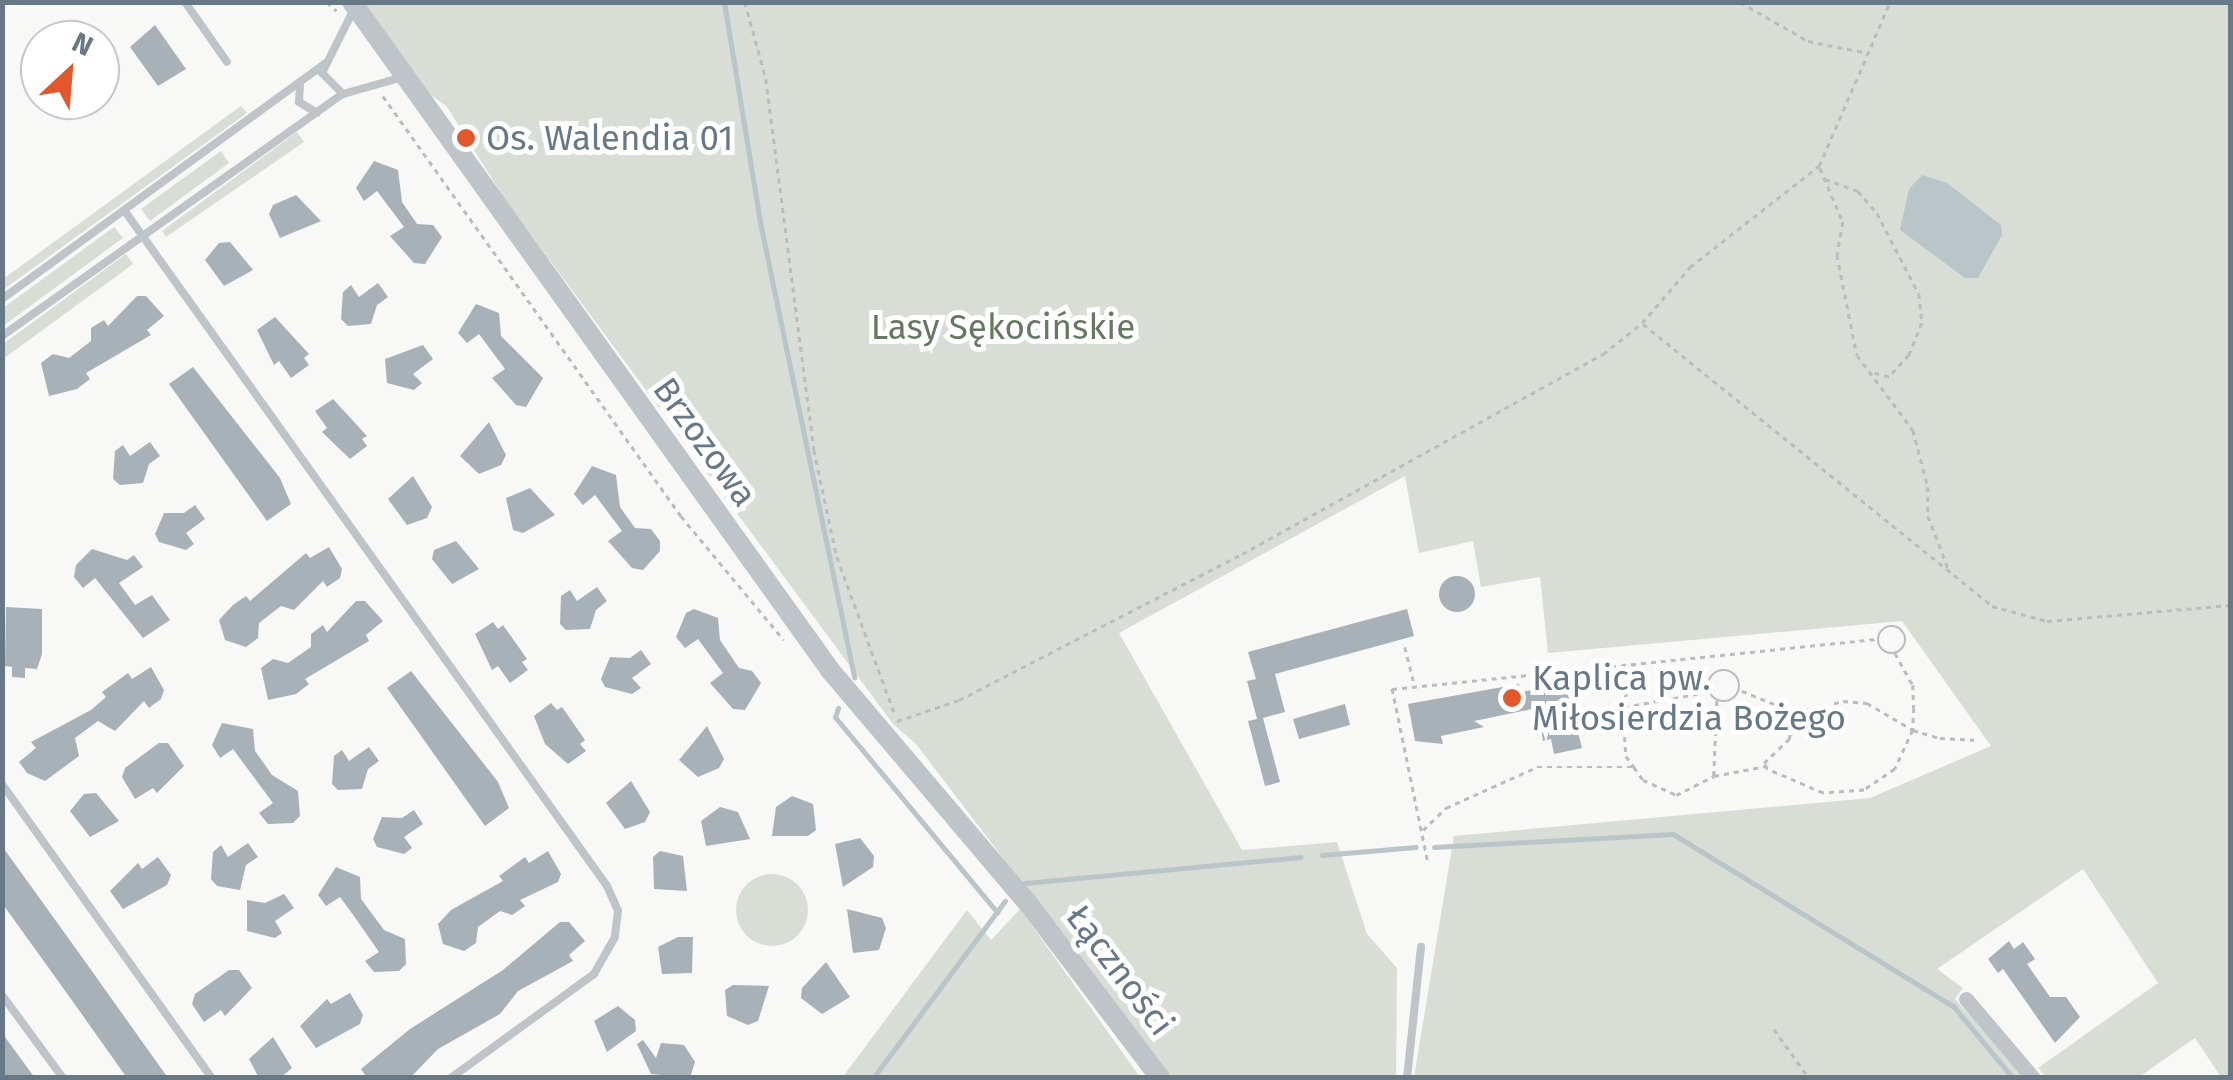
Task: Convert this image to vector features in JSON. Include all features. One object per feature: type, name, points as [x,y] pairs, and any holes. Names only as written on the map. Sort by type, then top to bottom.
[{"type":"street","name":"Brzozowa","points":[[354,5],[830,670],[1027,902]]},
{"type":"street","name":"Łączności","points":[[1027,902],[1160,1078]]},
{"type":"street","points":[[1966,999],[2033,1078]]},
{"type":"lane","points":[[185,2],[227,62]]},
{"type":"lane","points":[[343,94],[323,77],[354,5]]},
{"type":"lane","points":[[2,299],[327,62]]},
{"type":"lane","points":[[2,336],[343,94],[378,89],[404,77]]},
{"type":"lane","points":[[302,80],[299,102],[317,113]]},
{"type":"lane","points":[[124,210],[607,886],[618,911],[615,937],[594,974],[450,1078]]},
{"type":"lane","points":[[2,784],[212,1078]]},
{"type":"lane","points":[[1407,1078],[1421,948]]},
{"type":"lane","points":[[2,995],[63,1078]]},
{"type":"path","points":[[745,2],[766,80],[814,450],[837,557],[895,722],[959,700],[1242,554],[1603,354],[1642,323],[1690,268],[1819,166],[1890,2]]},
{"type":"path","points":[[1740,2],[1808,41],[1870,53]]},
{"type":"path","points":[[378,89],[681,516],[773,634],[795,643]]},
{"type":"path","points":[[1819,166],[1843,222],[1837,255],[1857,355],[1913,430],[1928,487],[1928,516],[1950,574]]},
{"type":"path","points":[[1824,179],[1858,191],[1877,212],[1919,294],[1922,323],[1909,355],[1889,377],[1872,373]]},
{"type":"path","points":[[1642,323],[1992,606],[2047,621],[2230,605]]},
{"type":"path","points":[[1428,860],[1392,689],[1878,639],[1888,627],[1900,630],[1905,643],[1895,654]]},
{"type":"path","points":[[1635,662],[1623,707],[1626,756],[1644,780],[1676,795],[1714,776],[1766,766],[1823,794],[1864,790],[1895,769],[1914,730],[1912,685],[1895,654],[1882,650],[1878,639]]},
{"type":"path","points":[[1405,647],[1415,686]]},
{"type":"path","points":[[1716,655],[1720,670]]},
{"type":"path","points":[[1720,670],[1734,673],[1740,689],[1796,713],[1854,700],[1914,730],[1974,740]]},
{"type":"path","points":[[1623,707],[1703,697],[1709,679],[1720,670]]},
{"type":"path","points":[[1717,701],[1732,700],[1740,689]]},
{"type":"path","points":[[1708,691],[1717,701],[1714,776]]},
{"type":"path","points":[[1766,766],[1790,739],[1796,713]]},
{"type":"path","points":[[1422,831],[1446,808],[1536,767],[1634,767]]},
{"type":"path","points":[[1774,1028],[1809,1078]]},
{"type":"green space","name":"Lasy Sękocińskie","points":[[358,3],[2230,3],[2230,1077],[2221,1077],[2195,1038],[2139,1077],[2046,1077],[2038,1068],[2158,983],[2083,869],[1937,969],[1963,988],[1955,999],[2025,1077],[1414,1077],[1454,836],[1870,798],[1991,746],[1902,621],[1548,653],[1540,577],[1481,587],[1473,541],[1419,553],[1405,476],[1119,633],[1242,850],[1337,842],[1367,934],[1397,968],[1396,1077],[1170,1077],[916,744],[893,724],[506,201],[447,107],[419,86]]},
{"type":"green space","points":[[241,106],[247,113],[3,290],[3,279]]},
{"type":"green space","points":[[297,132],[304,142],[166,237],[162,231]]},
{"type":"green space","points":[[221,151],[229,163],[150,221],[141,209]]},
{"type":"green space","points":[[114,227],[123,238],[3,326],[3,308]]},
{"type":"green space","points":[[126,254],[133,264],[3,359],[3,344]]},
{"type":"green space","points":[[772,874],[797,885],[808,910],[797,935],[772,946],[747,935],[736,910],[747,885]]},
{"type":"green space","points":[[1020,909],[1140,1077],[842,1078],[967,910],[991,940]]},
{"type":"shaded area","points":[[1922,175],[1947,183],[2001,225],[2002,235],[1978,278],[1965,278],[1900,230],[1909,189]]},
{"type":"building","points":[[155,25],[186,69],[158,86],[130,47]]},
{"type":"building","points":[[374,161],[398,170],[402,202],[417,224],[433,225],[442,237],[425,264],[414,263],[390,236],[404,227],[377,191],[364,201],[356,188]]},
{"type":"building","points":[[296,195],[321,221],[280,238],[269,214],[273,205]]},
{"type":"building","points":[[230,242],[253,270],[224,286],[205,260],[219,243]]},
{"type":"building","points":[[378,283],[388,297],[377,305],[371,324],[348,326],[341,319],[343,292],[351,285],[359,297]]},
{"type":"building","points":[[137,296],[146,296],[164,316],[147,330],[151,335],[86,373],[90,379],[77,389],[49,396],[41,363],[53,354],[69,358],[91,341],[91,328],[104,320],[108,326]]},
{"type":"building","points":[[476,304],[499,313],[501,336],[543,378],[526,407],[516,405],[492,378],[505,369],[479,334],[467,343],[458,333]]},
{"type":"building","points":[[275,317],[309,354],[304,358],[309,365],[291,378],[279,361],[274,365],[257,330]]},
{"type":"building","points":[[423,345],[433,359],[413,374],[422,383],[414,390],[387,383],[385,359]]},
{"type":"building","points":[[193,367],[280,478],[291,504],[267,521],[169,384]]},
{"type":"building","points":[[333,399],[367,436],[362,439],[367,446],[350,459],[322,432],[327,428],[315,411]]},
{"type":"building","points":[[489,422],[506,455],[501,465],[479,474],[460,456]]},
{"type":"building","points":[[150,442],[160,456],[149,464],[143,483],[120,485],[113,479],[115,451],[123,445],[130,456]]},
{"type":"building","points":[[592,466],[616,475],[620,507],[635,528],[651,529],[660,541],[660,551],[643,570],[632,568],[608,541],[622,531],[595,495],[583,505],[574,494]]},
{"type":"building","points":[[413,476],[432,507],[427,518],[407,525],[388,499]]},
{"type":"building","points":[[530,488],[555,515],[523,533],[513,530],[506,498]]},
{"type":"building","points":[[195,505],[205,519],[186,533],[194,544],[186,550],[159,542],[155,534],[164,513],[184,513]]},
{"type":"building","points":[[456,541],[479,569],[452,584],[432,559],[434,550]]},
{"type":"building","points":[[329,547],[342,569],[340,578],[327,587],[323,581],[294,610],[281,606],[259,623],[258,638],[246,647],[225,640],[219,620],[233,605],[246,596],[250,601],[306,553],[310,558]]},
{"type":"building","points":[[92,549],[127,560],[134,555],[143,567],[119,583],[135,605],[152,595],[170,620],[143,638],[95,578],[83,588],[74,577],[76,565]]},
{"type":"building","points":[[1457,576],[1469,582],[1475,594],[1469,606],[1457,612],[1445,606],[1439,594],[1445,582]]},
{"type":"building","points":[[597,587],[607,601],[596,610],[590,629],[566,630],[560,624],[561,596],[570,590],[577,601]]},
{"type":"building","points":[[356,601],[365,601],[383,621],[366,635],[369,641],[305,679],[309,684],[296,694],[268,700],[261,668],[273,659],[288,663],[311,647],[311,634],[323,625],[327,632]]},
{"type":"building","points":[[6,607],[42,609],[42,654],[37,669],[25,668],[25,678],[12,677],[12,667],[5,666]]},
{"type":"building","points":[[694,609],[718,618],[720,640],[739,668],[752,671],[761,683],[745,710],[733,709],[710,683],[723,673],[698,639],[685,648],[676,637],[686,613]]},
{"type":"building","points":[[1407,609],[1414,636],[1275,674],[1285,712],[1263,718],[1280,782],[1265,786],[1248,721],[1257,719],[1247,681],[1256,679],[1248,652]]},
{"type":"building","points":[[493,622],[498,629],[503,625],[527,659],[522,662],[528,670],[510,683],[498,666],[492,670],[475,634]]},
{"type":"building","points":[[641,650],[651,664],[632,678],[641,688],[632,694],[605,687],[601,679],[610,657],[630,658]]},
{"type":"building","points":[[151,667],[164,690],[161,699],[149,708],[144,701],[115,731],[98,721],[75,738],[79,756],[45,781],[27,773],[19,762],[36,748],[31,742],[91,710],[106,697],[102,692],[128,673],[132,679]]},
{"type":"building","points":[[411,671],[498,782],[509,808],[485,826],[387,688]]},
{"type":"building","points":[[1519,684],[1521,692],[1565,684],[1582,748],[1554,754],[1551,739],[1543,741],[1537,708],[1474,721],[1484,727],[1441,736],[1443,744],[1415,741],[1408,704]]},
{"type":"building","points":[[551,703],[557,710],[562,707],[585,740],[580,744],[586,751],[568,764],[545,744],[534,716]]},
{"type":"building","points":[[1345,704],[1350,725],[1299,739],[1293,719]]},
{"type":"building","points":[[222,723],[253,729],[255,751],[272,775],[298,791],[300,816],[293,823],[268,824],[259,813],[273,803],[233,749],[220,758],[212,745]]},
{"type":"building","points":[[707,726],[724,759],[719,768],[698,777],[679,760]]},
{"type":"building","points":[[159,743],[168,743],[184,766],[157,793],[153,788],[135,799],[122,777],[125,768]]},
{"type":"building","points":[[369,747],[379,761],[368,769],[362,789],[338,790],[332,784],[334,756],[342,750],[349,761]]},
{"type":"building","points":[[631,781],[650,812],[645,822],[625,829],[606,803]]},
{"type":"building","points":[[96,793],[119,821],[90,837],[70,811],[84,794]]},
{"type":"building","points":[[792,796],[813,804],[816,830],[808,836],[772,836],[776,807]]},
{"type":"building","points":[[720,807],[738,812],[750,839],[706,846],[701,821]]},
{"type":"building","points":[[414,810],[423,824],[404,837],[412,848],[404,854],[377,847],[373,839],[382,817],[402,818]]},
{"type":"building","points":[[860,838],[874,856],[873,867],[843,887],[835,844]]},
{"type":"building","points":[[248,843],[258,857],[246,865],[240,890],[217,886],[211,879],[213,852],[221,845],[228,857]]},
{"type":"building","points":[[2,846],[168,1078],[127,1078],[2,903]]},
{"type":"building","points":[[548,851],[561,874],[558,882],[520,900],[525,906],[512,915],[500,911],[478,927],[476,943],[464,951],[443,944],[438,924],[451,910],[503,881],[499,876],[525,857],[529,863]]},
{"type":"building","points":[[660,851],[683,856],[687,891],[654,889],[653,857]]},
{"type":"building","points":[[158,857],[171,875],[167,885],[123,909],[110,891],[138,863],[142,869]]},
{"type":"building","points":[[336,867],[360,877],[361,899],[384,930],[405,939],[406,964],[399,971],[374,972],[365,961],[379,952],[354,916],[340,897],[326,906],[318,895]]},
{"type":"building","points":[[284,894],[294,908],[275,921],[282,933],[275,938],[247,931],[247,900],[265,903]]},
{"type":"building","points":[[847,909],[882,918],[886,928],[879,950],[853,953]]},
{"type":"building","points":[[560,922],[569,922],[585,941],[569,955],[573,961],[518,991],[500,1014],[438,1049],[410,1078],[367,1078],[361,1069],[410,1029],[503,970]]},
{"type":"building","points":[[678,937],[693,937],[692,973],[662,974],[658,947]]},
{"type":"building","points":[[2009,941],[2014,949],[2023,942],[2035,959],[2027,964],[2050,997],[2066,997],[2080,1017],[2055,1043],[2003,969],[1998,973],[1988,959]]},
{"type":"building","points":[[826,962],[850,997],[822,1014],[801,998],[802,988]]},
{"type":"building","points":[[229,970],[239,970],[252,988],[225,1016],[221,1010],[204,1022],[192,1004],[195,994]]},
{"type":"building","points":[[733,985],[769,986],[758,1021],[748,1025],[727,1016],[725,990]]},
{"type":"building","points":[[350,993],[363,1015],[360,1024],[316,1048],[300,1026],[327,999],[331,1004]]},
{"type":"building","points":[[618,1006],[635,1020],[636,1031],[607,1052],[594,1021]]},
{"type":"building","points":[[2,1033],[35,1078],[2,1078]]},
{"type":"building","points":[[273,1037],[292,1068],[280,1078],[259,1078],[249,1059]]},
{"type":"building","points":[[643,1040],[656,1058],[661,1043],[684,1045],[695,1062],[690,1078],[651,1074],[637,1044]]},
{"type":"waterway","points":[[724,2],[761,227],[854,678]]},
{"type":"waterway","points":[[838,708],[835,717],[997,912]]},
{"type":"waterway","points":[[1434,847],[1673,834],[1954,1007],[2013,1078]]},
{"type":"waterway","points":[[1322,855],[1416,847]]},
{"type":"waterway","points":[[1025,883],[1301,857]]},
{"type":"waterway","points":[[873,1078],[1005,901]]},
{"type":"place","name":"Os. Walendia 01","points":[[466,138]]},
{"type":"place","name":"Kaplica pw. Miłosierdzia Bożego","points":[[1512,698]]}]
